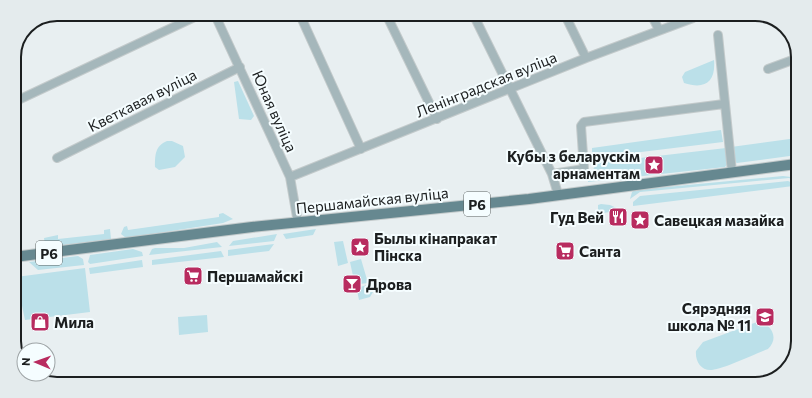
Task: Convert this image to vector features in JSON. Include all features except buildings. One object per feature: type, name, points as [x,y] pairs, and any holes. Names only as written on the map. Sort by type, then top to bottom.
[{"type":"main road","name":"Першамайская вуліца","points":[[21,256],[298,222],[558,194],[791,165]]},
{"type":"street","points":[[21,99],[186,21]]},
{"type":"street","name":"Юная вуліца","points":[[218,21],[290,177],[298,222]]},
{"type":"street","points":[[302,21],[361,149]]},
{"type":"street","points":[[389,21],[437,119]]},
{"type":"street","points":[[476,21],[552,174],[558,194]]},
{"type":"street","points":[[568,21],[586,58]]},
{"type":"street","points":[[654,21],[659,30]]},
{"type":"street","name":"Ленінградская вуліца","points":[[290,177],[586,58],[684,21]]},
{"type":"street","points":[[718,35],[732,172]]},
{"type":"street","points":[[768,69],[791,61]]},
{"type":"street","name":"Кветкавая вуліца","points":[[57,158],[240,67]]},
{"type":"street","points":[[552,174],[584,169],[581,126],[584,122],[724,104]]},
{"type":"shaded area","points":[[714,60],[713,74],[708,82],[703,85],[691,85],[684,83],[682,77],[685,72]]},
{"type":"shaded area","points":[[238,81],[254,116],[251,120],[239,119],[234,82]]},
{"type":"shaded area","points":[[721,130],[723,142],[592,158],[592,148]]},
{"type":"shaded area","points":[[791,139],[791,156],[737,163],[735,162],[731,147]]},
{"type":"shaded area","points":[[167,141],[172,141],[183,146],[185,157],[175,167],[159,170],[155,167],[156,151],[160,145]]},
{"type":"shaded area","points":[[726,148],[728,163],[725,167],[588,182],[588,178],[597,163]]},
{"type":"shaded area","points":[[783,176],[791,177],[791,179],[640,192],[630,199],[632,192],[635,190]]},
{"type":"shaded area","points":[[788,181],[791,182],[791,186],[633,206],[633,202],[640,196]]},
{"type":"shaded area","points":[[598,205],[610,205],[621,210],[598,214]]},
{"type":"shaded area","points":[[223,213],[233,219],[223,223],[126,238],[121,234],[124,227],[127,226],[128,230],[219,217],[219,214]]},
{"type":"shaded area","points":[[110,229],[111,239],[48,247],[45,245],[44,238],[58,235],[58,239],[104,234],[104,230]]},
{"type":"shaded area","points":[[316,229],[313,235],[286,239],[283,234]]},
{"type":"shaded area","points":[[277,234],[274,241],[229,246],[233,241]]},
{"type":"shaded area","points":[[343,241],[348,263],[338,266],[334,242]]},
{"type":"shaded area","points":[[217,242],[222,247],[149,255],[152,249],[155,248],[184,248]]},
{"type":"shaded area","points":[[274,244],[269,251],[228,256],[228,250]]},
{"type":"shaded area","points":[[133,249],[142,252],[143,256],[90,264],[88,262],[90,255]]},
{"type":"shaded area","points":[[221,251],[224,257],[152,265],[152,260]]},
{"type":"shaded area","points":[[78,256],[83,259],[84,265],[38,270],[29,262]]},
{"type":"shaded area","points":[[361,259],[368,283],[360,284],[358,276],[353,276],[350,262]]},
{"type":"shaded area","points":[[142,260],[143,267],[90,274],[89,268]]},
{"type":"shaded area","points":[[85,268],[90,312],[25,320],[21,301],[21,276]]},
{"type":"shaded area","points":[[371,284],[373,292],[370,297],[359,300],[357,290],[360,290],[360,287]]},
{"type":"shaded area","points":[[207,315],[208,332],[179,335],[178,317]]},
{"type":"shaded area","points":[[757,322],[767,325],[772,331],[774,337],[771,346],[768,349],[717,369],[708,370],[700,365],[696,351],[703,342]]},
{"type":"place","name":"Кубы з беларускім арнаментам","points":[[654,165]]},
{"type":"place","name":"Гуд Вей","points":[[618,217]]},
{"type":"place","name":"Савецкая мазайка","points":[[640,220]]},
{"type":"place","name":"Былы кінапракат Пінска","points":[[360,247]]},
{"type":"place","name":"Санта","points":[[565,251]]},
{"type":"place","name":"Першамайскі","points":[[193,276]]},
{"type":"place","name":"Дрова","points":[[352,284]]},
{"type":"place","name":"Сярэдняя школа № 11","points":[[765,317]]},
{"type":"place","name":"Мила","points":[[40,322]]}]
